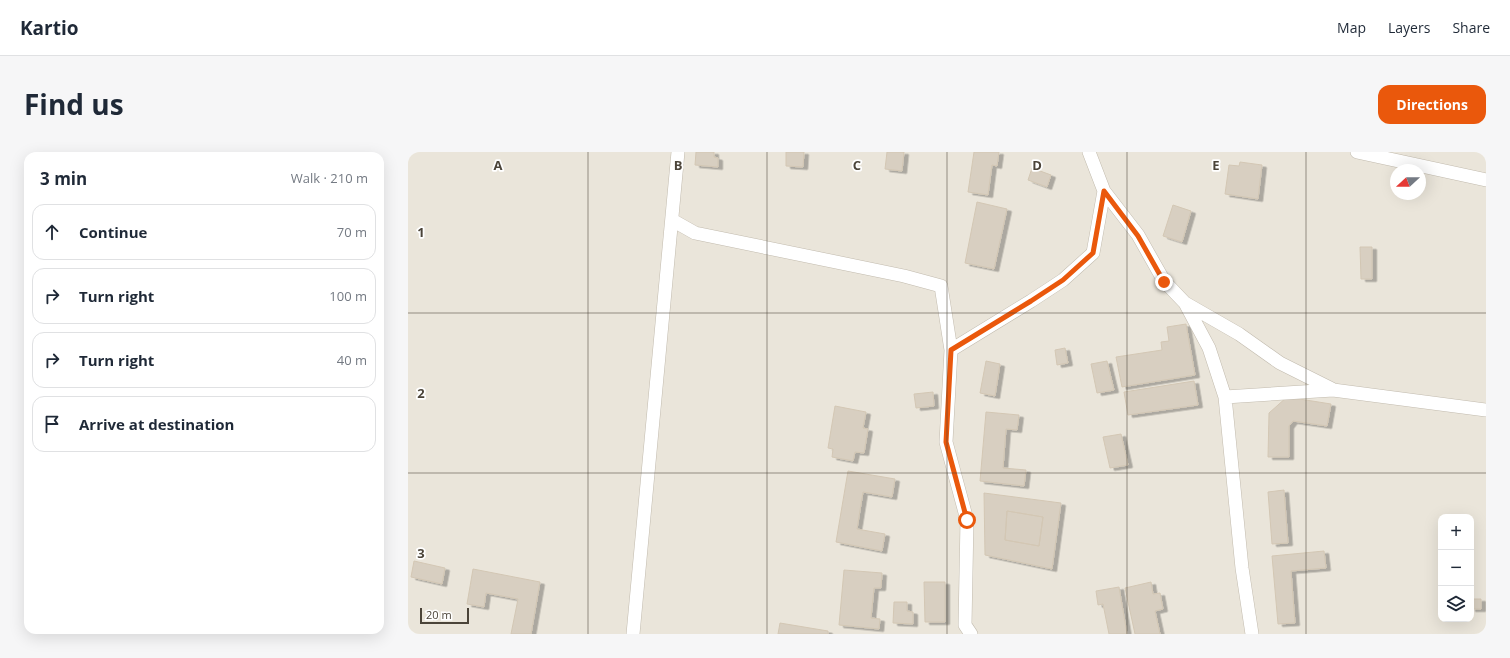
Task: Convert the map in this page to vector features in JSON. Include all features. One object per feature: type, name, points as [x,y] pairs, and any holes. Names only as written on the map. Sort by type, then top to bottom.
[{"type":"street","points":[[633,634],[678,152]]},
{"type":"street","points":[[1089,152],[1104,191],[1138,236],[1164,282],[1185,303],[1239,334],[1280,363],[1334,390]]},
{"type":"street","points":[[1357,152],[1486,180]]},
{"type":"street","points":[[951,350],[1063,280],[1093,253],[1104,191]]},
{"type":"street","points":[[672,220],[696,233],[904,276],[940,286],[951,350],[946,442],[967,520],[965,625],[972,634]]},
{"type":"street","points":[[1185,303],[1210,348],[1225,397],[1242,568],[1252,634]]},
{"type":"street","points":[[1225,397],[1334,390],[1486,410]]},
{"type":"shaded area","points":[[408,152],[1486,152],[1486,634],[408,634]]},
{"type":"building","points":[[696,152],[714,152],[714,157],[718,158],[718,167],[695,165]]},
{"type":"building","points":[[786,152],[804,152],[803,167],[786,166]]},
{"type":"building","points":[[887,152],[904,152],[902,171],[885,169]]},
{"type":"building","points":[[974,152],[999,152],[997,166],[992,165],[988,195],[968,192]]},
{"type":"building","points":[[1240,162],[1262,165],[1258,199],[1225,194],[1229,165],[1239,166]]},
{"type":"building","points":[[1032,168],[1051,175],[1047,187],[1028,180]]},
{"type":"building","points":[[977,202],[1007,209],[994,269],[965,263]]},
{"type":"building","points":[[1173,205],[1191,211],[1182,242],[1163,236]]},
{"type":"building","points":[[1360,247],[1372,247],[1372,279],[1361,279]]},
{"type":"building","points":[[1186,324],[1195,375],[1122,387],[1116,357],[1162,350],[1161,342],[1169,341],[1167,327]]},
{"type":"building","points":[[1065,348],[1068,363],[1057,365],[1055,350]]},
{"type":"building","points":[[986,361],[1000,364],[995,396],[980,393]]},
{"type":"building","points":[[1107,361],[1114,390],[1097,393],[1091,364]]},
{"type":"building","points":[[1194,381],[1198,405],[1128,415],[1124,392]]},
{"type":"building","points":[[933,392],[934,406],[916,408],[914,394]]},
{"type":"building","points":[[1287,397],[1331,404],[1327,426],[1293,421],[1289,426],[1289,457],[1268,457],[1269,413]]},
{"type":"building","points":[[835,406],[866,412],[863,428],[868,429],[864,453],[855,452],[853,461],[832,457],[833,449],[828,448]]},
{"type":"building","points":[[986,412],[1019,415],[1017,430],[1006,429],[1003,468],[1026,470],[1024,486],[980,481]]},
{"type":"building","points":[[1121,434],[1128,465],[1110,468],[1103,437]]},
{"type":"building","points":[[848,471],[895,479],[892,497],[863,492],[857,529],[885,534],[882,551],[836,542]]},
{"type":"building","points":[[1284,490],[1288,543],[1272,544],[1268,492]]},
{"type":"building","points":[[984,493],[1061,503],[1052,569],[985,555]],"holes":[[[1007,511],[1043,517],[1039,546],[1005,540]]]},
{"type":"building","points":[[1007,511],[1043,517],[1039,546],[1005,540]]},
{"type":"building","points":[[1324,551],[1326,568],[1291,571],[1295,623],[1278,624],[1272,556]]},
{"type":"building","points":[[414,561],[445,568],[442,584],[411,577]]},
{"type":"building","points":[[473,569],[540,582],[531,634],[511,634],[518,599],[486,593],[484,607],[467,604]]},
{"type":"building","points":[[844,570],[882,573],[881,588],[874,588],[871,618],[880,619],[879,629],[839,625]]},
{"type":"building","points":[[924,582],[945,582],[945,622],[925,622]]},
{"type":"building","points":[[1151,582],[1153,594],[1160,593],[1163,609],[1155,611],[1160,634],[1135,634],[1125,588]]},
{"type":"building","points":[[1119,587],[1127,634],[1109,634],[1103,604],[1098,605],[1096,591]]},
{"type":"building","points":[[1474,599],[1481,599],[1481,609],[1474,609]]},
{"type":"building","points":[[894,602],[907,602],[907,611],[913,612],[913,624],[893,623]]},
{"type":"building","points":[[780,623],[828,631],[828,634],[778,634]]},
{"type":"route","points":[[967,520],[946,442],[951,350],[1063,280],[1093,253],[1104,191],[1138,236],[1164,282]]}]
